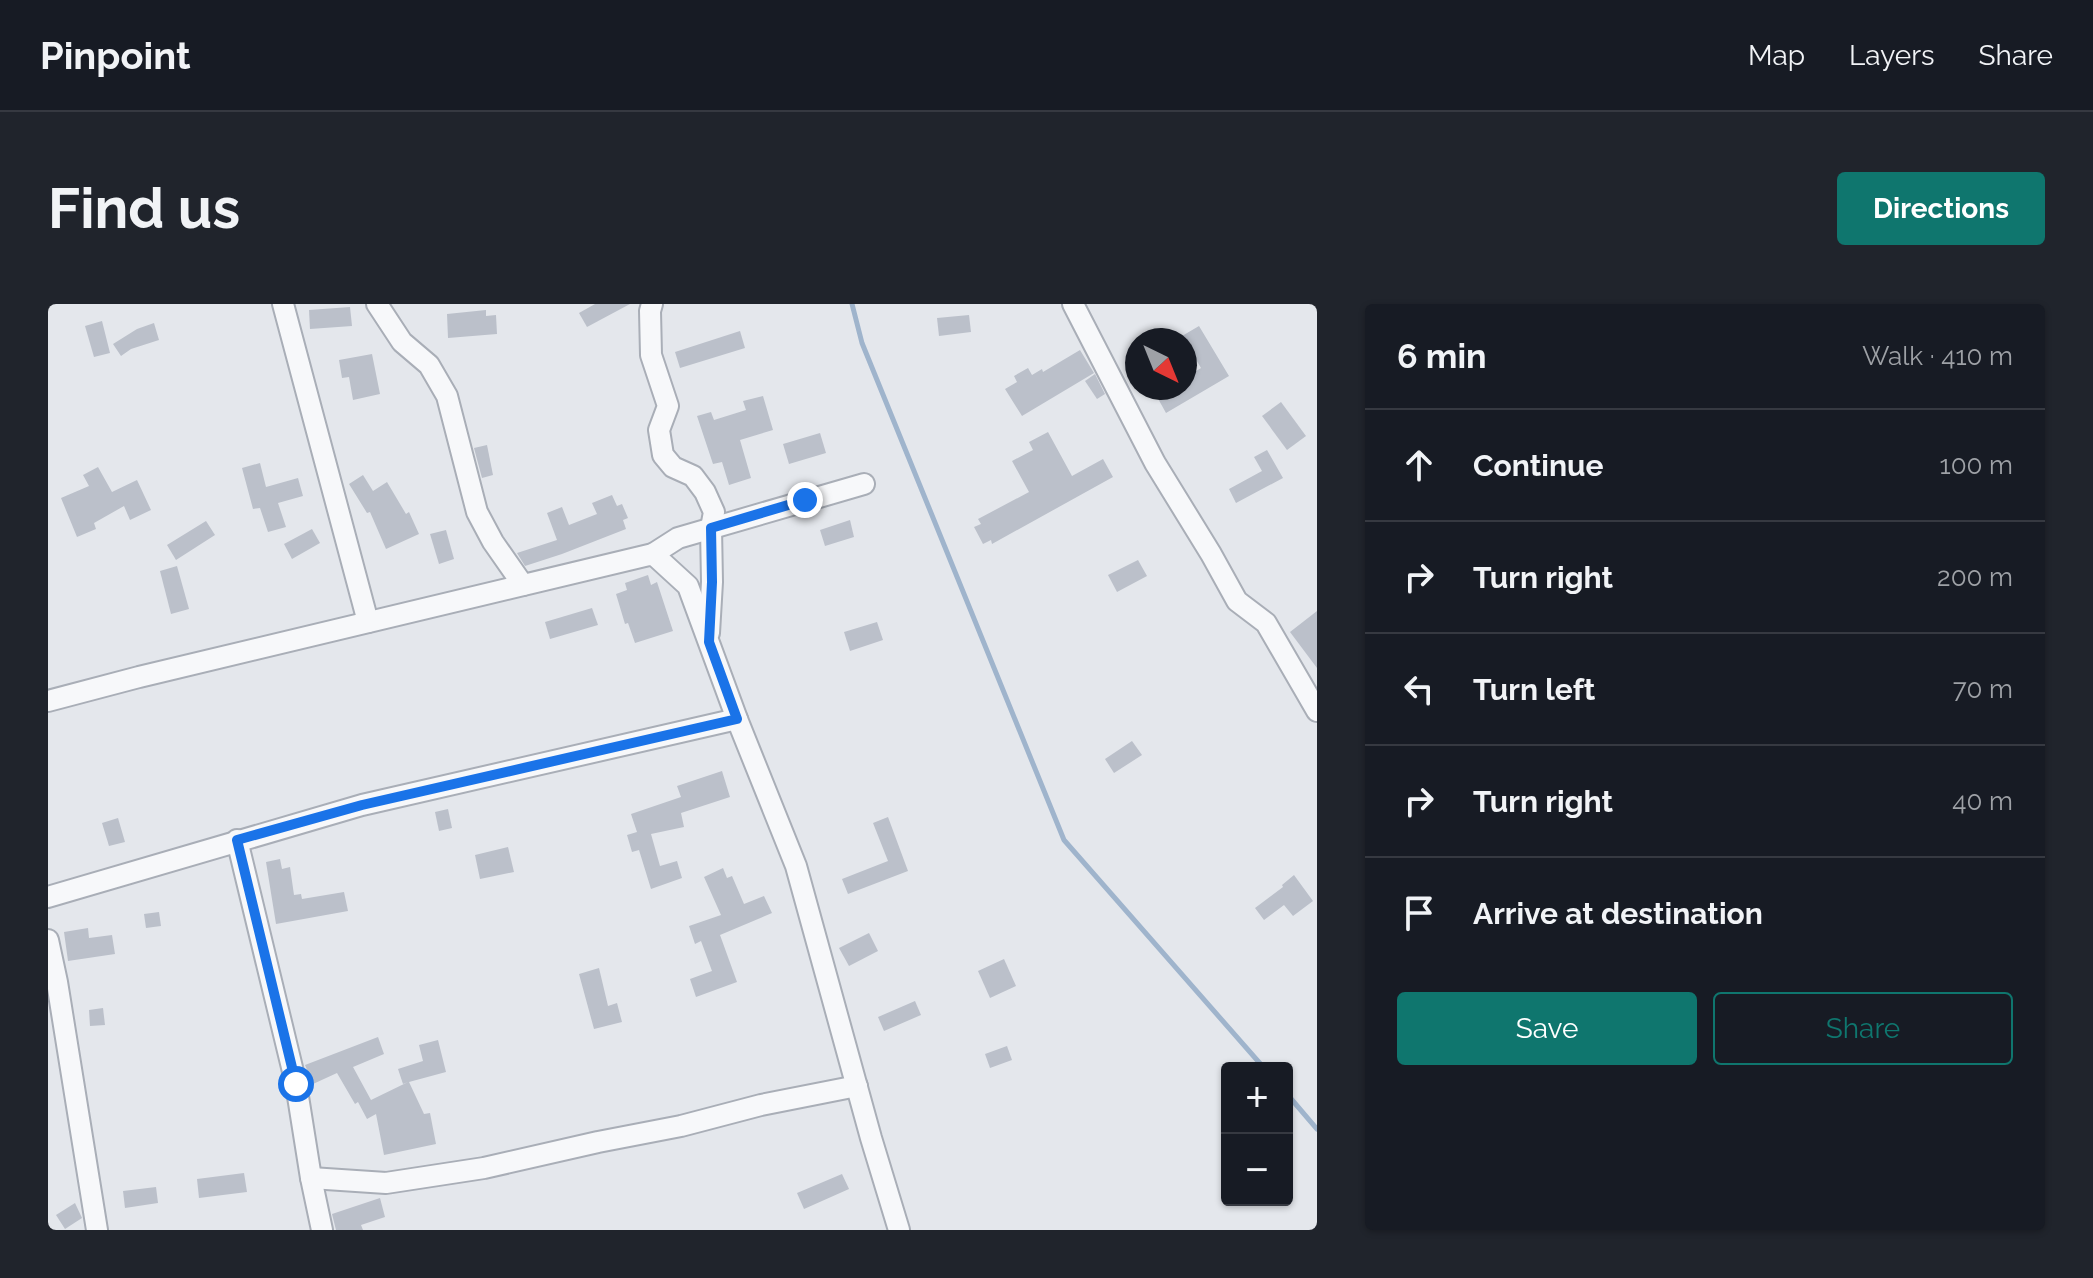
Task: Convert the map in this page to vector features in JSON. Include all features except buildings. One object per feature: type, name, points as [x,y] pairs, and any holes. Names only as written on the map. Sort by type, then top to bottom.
[{"type":"street","points":[[283,304],[368,622]]},
{"type":"street","points":[[377,304],[402,342],[429,365],[447,396],[477,512],[493,542],[523,585]]},
{"type":"street","points":[[652,304],[651,355],[668,406],[659,430],[663,455],[673,467],[693,476],[714,512],[709,642]]},
{"type":"street","points":[[1073,304],[1155,463],[1237,601],[1266,623],[1317,711]]},
{"type":"street","points":[[48,701],[653,554],[678,538],[864,484]]},
{"type":"street","points":[[653,554],[688,586],[796,866],[899,1230]]},
{"type":"street","points":[[48,897],[362,805],[737,719]]},
{"type":"street","points":[[237,840],[296,1084],[322,1230]]},
{"type":"street","points":[[48,940],[97,1230]]},
{"type":"street","points":[[311,1178],[386,1183],[484,1168],[857,1086]]},
{"type":"waterway","points":[[852,304],[862,343],[1064,840],[1259,1062]]},
{"type":"waterway","points":[[1293,1101],[1317,1129]]},
{"type":"route","points":[[296,1084],[237,840],[362,805],[737,719],[709,642],[711,528],[805,500]]}]
